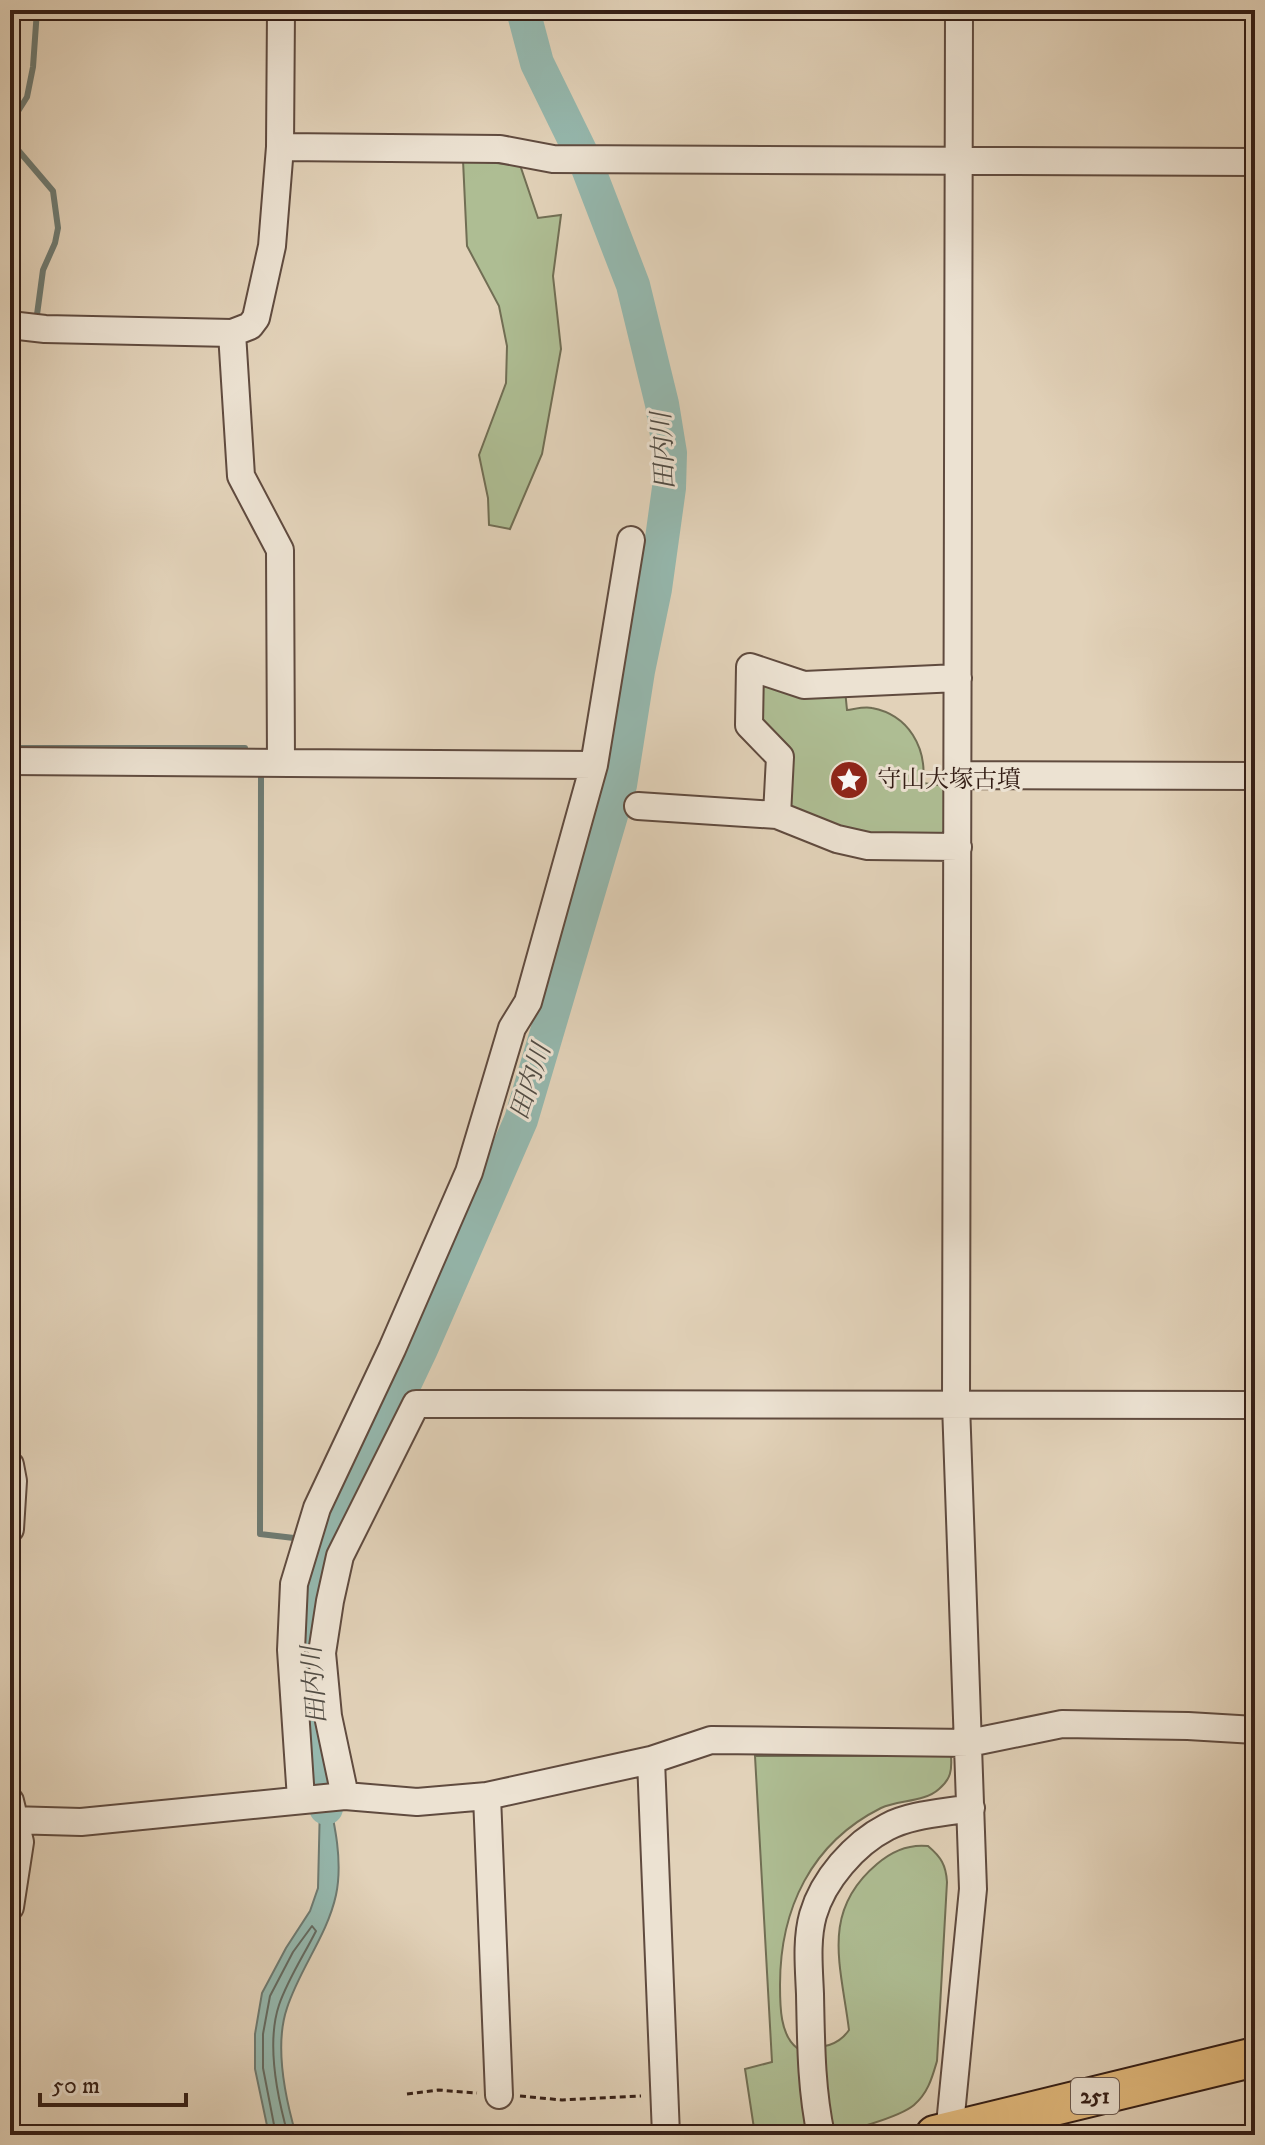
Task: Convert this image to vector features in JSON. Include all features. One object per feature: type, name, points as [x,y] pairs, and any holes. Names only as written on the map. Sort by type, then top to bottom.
[{"type":"highway","name":"251","points":[[944,2134],[1255,2057]]},
{"type":"street","points":[[10,325],[45,329],[232,333],[250,326],[256,318],[272,246],[280,147],[281,10]]},
{"type":"street","points":[[944,2134],[973,1889],[956,1404],[959,10]]},
{"type":"street","points":[[280,147],[500,149],[553,159],[1255,162]]},
{"type":"street","points":[[232,333],[241,476],[280,550],[281,763]]},
{"type":"street","points":[[305,1799],[291,1650],[294,1584],[317,1508],[392,1349],[469,1172],[512,1028],[528,1002],[594,765],[631,540]]},
{"type":"street","points":[[777,815],[780,757],[749,725],[750,667],[804,685],[958,678]]},
{"type":"street","points":[[10,761],[594,765]]},
{"type":"street","points":[[958,775],[1255,776]]},
{"type":"street","points":[[638,806],[777,815],[837,839],[868,846],[958,847]]},
{"type":"street","points":[[342,1796],[328,1716],[322,1653],[330,1601],[340,1556],[416,1404],[1255,1405]]},
{"type":"street","points":[[10,1465],[13,1481],[10,1529]]},
{"type":"street","points":[[10,1907],[20,1842],[11,1814],[81,1822],[342,1796],[417,1802],[487,1796],[651,1760],[711,1740],[969,1743],[1062,1724],[1255,1730]]},
{"type":"street","points":[[651,1760],[666,2135]]},
{"type":"street","points":[[487,1796],[499,2095]]},
{"type":"street","points":[[821,2135],[811,2040],[808,1951],[813,1915],[824,1890],[841,1865],[887,1827],[913,1818],[971,1808]]},
{"type":"path","points":[[407,2094],[438,2090],[562,2100],[664,2095]]},
{"type":"green space","points":[[463,160],[520,165],[538,218],[561,215],[553,276],[561,349],[542,454],[510,529],[489,525],[488,498],[479,455],[506,383],[507,346],[499,306],[467,246]]},
{"type":"green space","points":[[756,679],[845,690],[847,710],[872,708],[896,718],[913,735],[918,746],[923,783],[945,786],[944,839],[870,840],[782,811],[784,753],[754,723]]},
{"type":"green space","points":[[755,1756],[951,1756],[948,1778],[933,1793],[881,1808],[836,1840],[818,1859],[804,1881],[786,1930],[781,1957],[780,1993],[787,2036],[797,2048],[832,2044],[849,2030],[839,1962],[841,1920],[847,1901],[859,1882],[877,1864],[907,1847],[928,1846],[944,1866],[947,1882],[937,2061],[931,2079],[923,2095],[907,2110],[845,2131],[807,2136],[755,2135],[745,2069],[772,2062]]},
{"type":"water","points":[[321,1762],[339,1862],[336,1895],[326,1924],[292,1993],[283,2023],[282,2072],[296,2135],[269,2135],[255,2069],[255,2034],[262,1993],[310,1911],[318,1888]]},
{"type":"waterway","points":[[36,322],[43,270],[58,228],[53,191],[18,150],[10,133],[10,124],[27,97],[33,67],[37,10]]},
{"type":"waterway","name":"田内川","points":[[326,1808],[308,1655],[329,1543],[421,1349],[521,1120],[620,785],[655,589],[669,488],[670,453],[662,404],[633,285],[586,163],[537,63],[523,10]]},
{"type":"waterway","points":[[10,748],[245,748]]},
{"type":"waterway","points":[[261,777],[260,1534],[294,1538]]},
{"type":"waterway","points":[[316,1541],[329,1543]]},
{"type":"place","name":"守山大塚古墳","points":[[849,780]]}]
